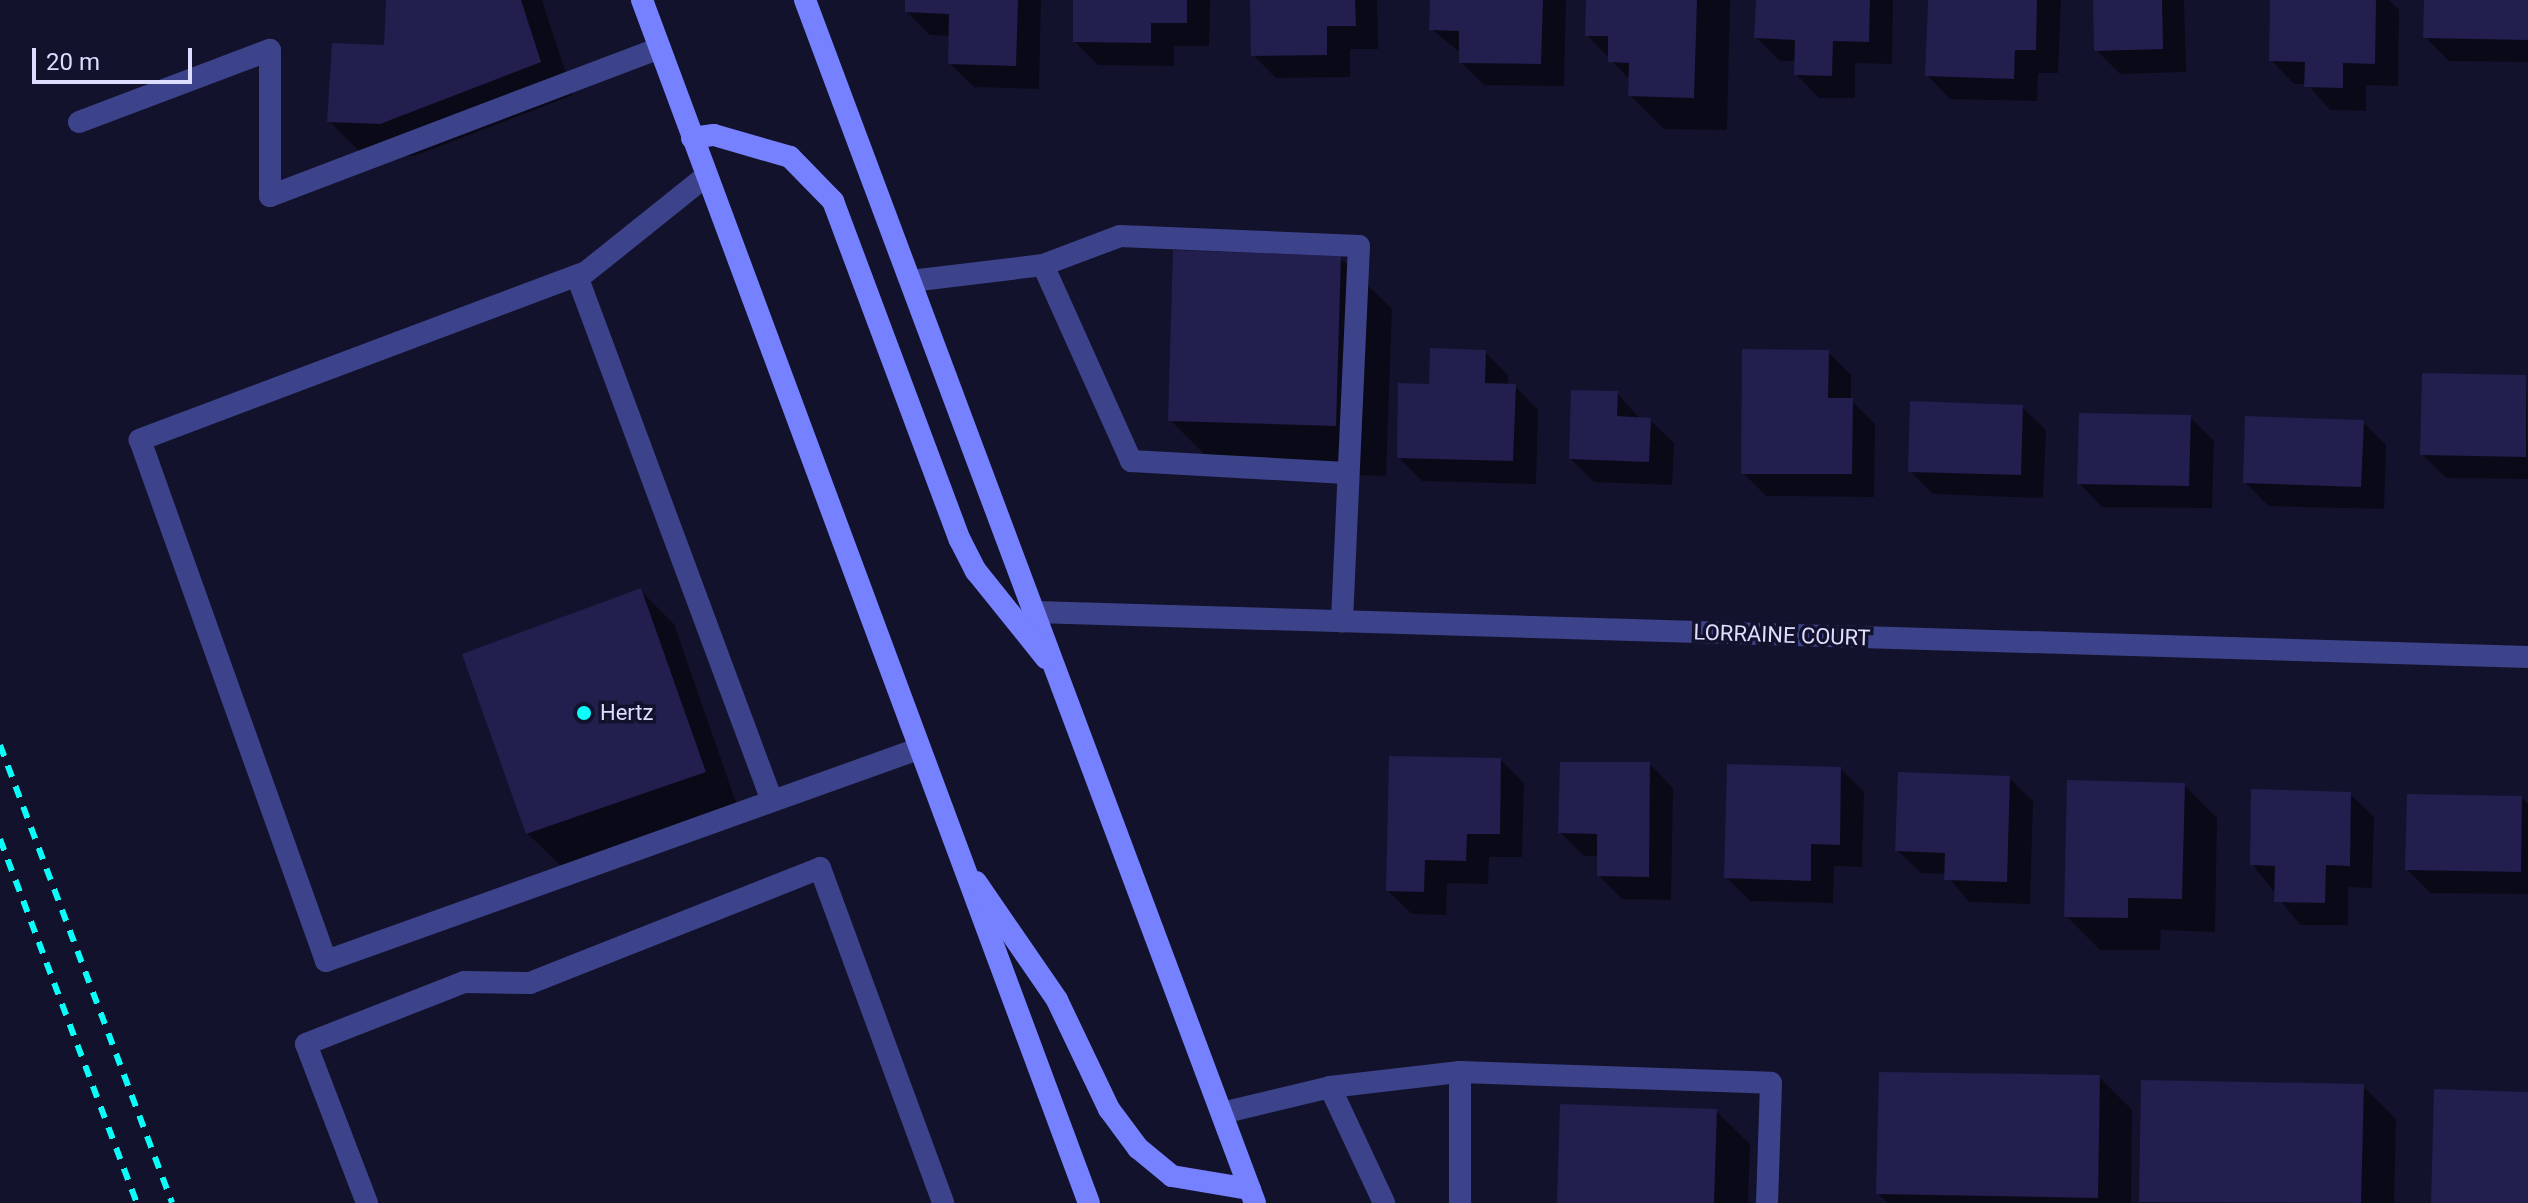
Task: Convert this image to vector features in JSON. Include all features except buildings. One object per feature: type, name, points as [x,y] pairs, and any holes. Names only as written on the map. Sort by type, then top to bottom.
[{"type":"main road","points":[[642,0],[1089,1203]]},
{"type":"main road","points":[[805,0],[1253,1196]]},
{"type":"main road","points":[[692,138],[714,135],[790,157],[833,201],[960,540],[976,571],[1059,674]]},
{"type":"main road","points":[[958,854],[1057,1000],[1109,1109],[1138,1148],[1172,1176],[1253,1196]]},
{"type":"street","points":[[79,122],[270,50],[270,196],[660,48]]},
{"type":"street","points":[[706,176],[577,276],[140,440],[326,961],[918,749]]},
{"type":"street","points":[[911,281],[1043,265],[1120,236],[1359,246],[1346,473],[1342,622]]},
{"type":"street","points":[[1043,265],[1131,461],[1346,473]]},
{"type":"street","points":[[577,276],[772,801]]},
{"type":"street","name":"LORRAINE COURT","points":[[1036,612],[2528,657]]},
{"type":"street","points":[[367,1203],[306,1044],[464,982],[530,983],[820,868],[943,1203]]},
{"type":"street","points":[[1222,1113],[1330,1087],[1460,1072],[1771,1083],[1767,1203]]},
{"type":"street","points":[[1460,1072],[1460,1203]]},
{"type":"street","points":[[1330,1087],[1384,1203]]},
{"type":"railway","points":[[0,745],[172,1203]]},
{"type":"railway","points":[[0,839],[137,1203]]},
{"type":"place","name":"Hertz","points":[[584,713]]}]
